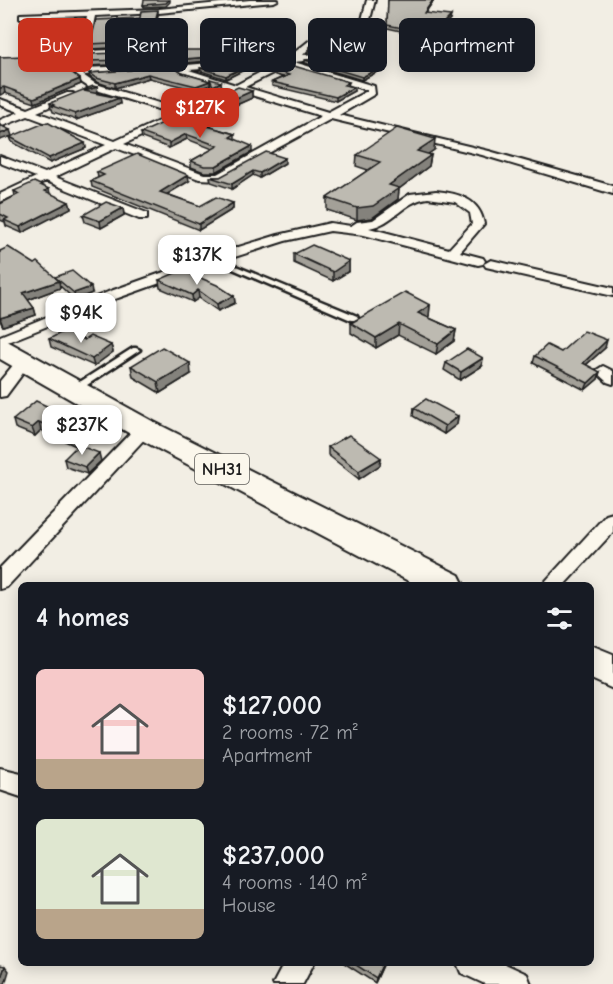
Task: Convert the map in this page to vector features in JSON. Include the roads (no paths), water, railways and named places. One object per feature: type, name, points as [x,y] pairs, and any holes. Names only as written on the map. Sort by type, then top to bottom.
[{"type":"highway","name":"NH31","points":[[12,355],[75,388],[144,429],[441,582]]},
{"type":"highway","points":[[594,662],[613,672]]},
{"type":"street","points":[[22,16],[159,11],[274,0]]},
{"type":"street","points":[[296,60],[358,53],[371,0]]},
{"type":"street","points":[[90,18],[91,14]]},
{"type":"street","points":[[296,56],[308,45]]},
{"type":"street","points":[[0,102],[203,177],[212,178],[219,177],[331,116],[373,90],[296,63]]},
{"type":"street","points":[[200,66],[179,68],[187,74],[331,116],[485,153],[613,190]]},
{"type":"street","points":[[79,72],[78,76],[93,86],[182,113],[206,123]]},
{"type":"street","points":[[0,198],[268,72]]},
{"type":"street","points":[[0,124],[93,86]]},
{"type":"street","points":[[0,159],[143,216]]},
{"type":"street","points":[[346,228],[378,223],[410,198],[424,194],[445,197],[472,207],[477,215],[478,224],[452,254]]},
{"type":"street","points":[[0,341],[113,295],[214,259],[282,238],[330,227],[346,228],[485,262],[610,289]]},
{"type":"street","points":[[0,392],[12,355]]},
{"type":"street","points":[[0,581],[144,429]]},
{"type":"street","points":[[555,582],[613,520]]},
{"type":"street","points":[[287,984],[298,966]]},
{"type":"street","points":[[477,966],[516,984]]},
{"type":"lane","points":[[214,259],[354,318]]},
{"type":"lane","points":[[75,388],[136,350]]}]
